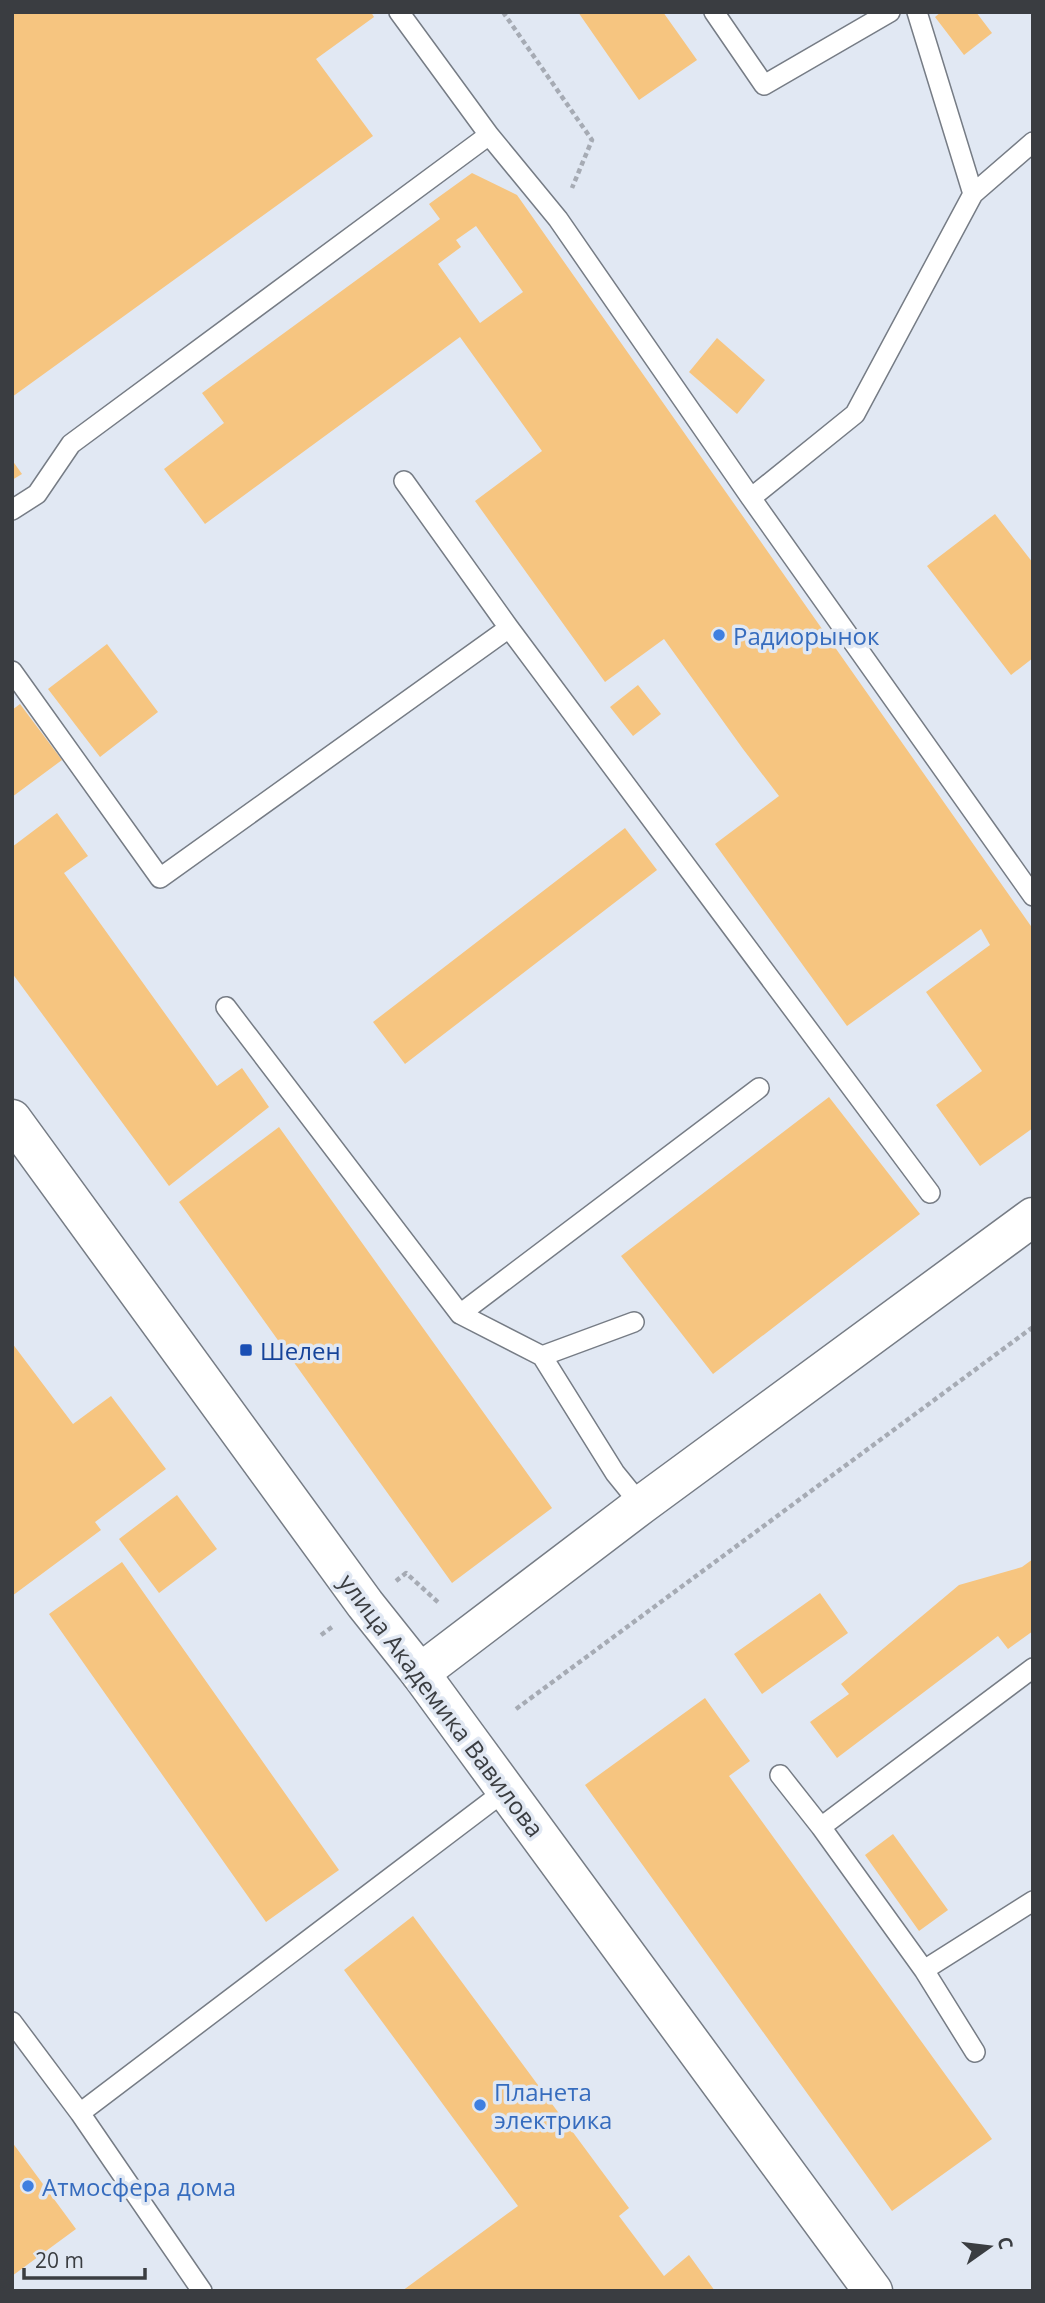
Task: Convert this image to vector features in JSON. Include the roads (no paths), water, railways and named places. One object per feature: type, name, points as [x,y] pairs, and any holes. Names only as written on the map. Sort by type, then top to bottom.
[{"type":"street","name":"улица Академика Вавилова","points":[[12,1119],[365,1604],[420,1673],[873,2291]]},
{"type":"street","points":[[420,1673],[641,1505],[1033,1217]]},
{"type":"lane","points":[[399,12],[489,135],[558,219],[751,498],[1033,896]]},
{"type":"lane","points":[[714,12],[764,85],[890,12]]},
{"type":"lane","points":[[917,12],[972,194]]},
{"type":"lane","points":[[12,510],[37,494],[71,444],[489,135]]},
{"type":"lane","points":[[751,498],[855,414],[972,194],[1033,142]]},
{"type":"lane","points":[[404,481],[509,628],[930,1193]]},
{"type":"lane","points":[[12,671],[160,878],[509,628]]},
{"type":"lane","points":[[226,1007],[460,1314],[542,1356],[615,1474],[641,1505]]},
{"type":"lane","points":[[460,1314],[759,1088]]},
{"type":"lane","points":[[542,1356],[634,1322]]},
{"type":"lane","points":[[821,1827],[1033,1668]]},
{"type":"lane","points":[[780,1775],[924,1970],[975,2052]]},
{"type":"lane","points":[[80,2113],[506,1790]]},
{"type":"lane","points":[[924,1970],[1033,1901]]},
{"type":"lane","points":[[12,2022],[80,2113],[202,2291]]},
{"type":"place","name":"Радиорынок","points":[[719,635]]},
{"type":"place","name":"Шелен","points":[[246,1350]]},
{"type":"place","name":"Планета электрика","points":[[480,2105]]},
{"type":"place","name":"Атмосфера дома","points":[[28,2186]]}]
